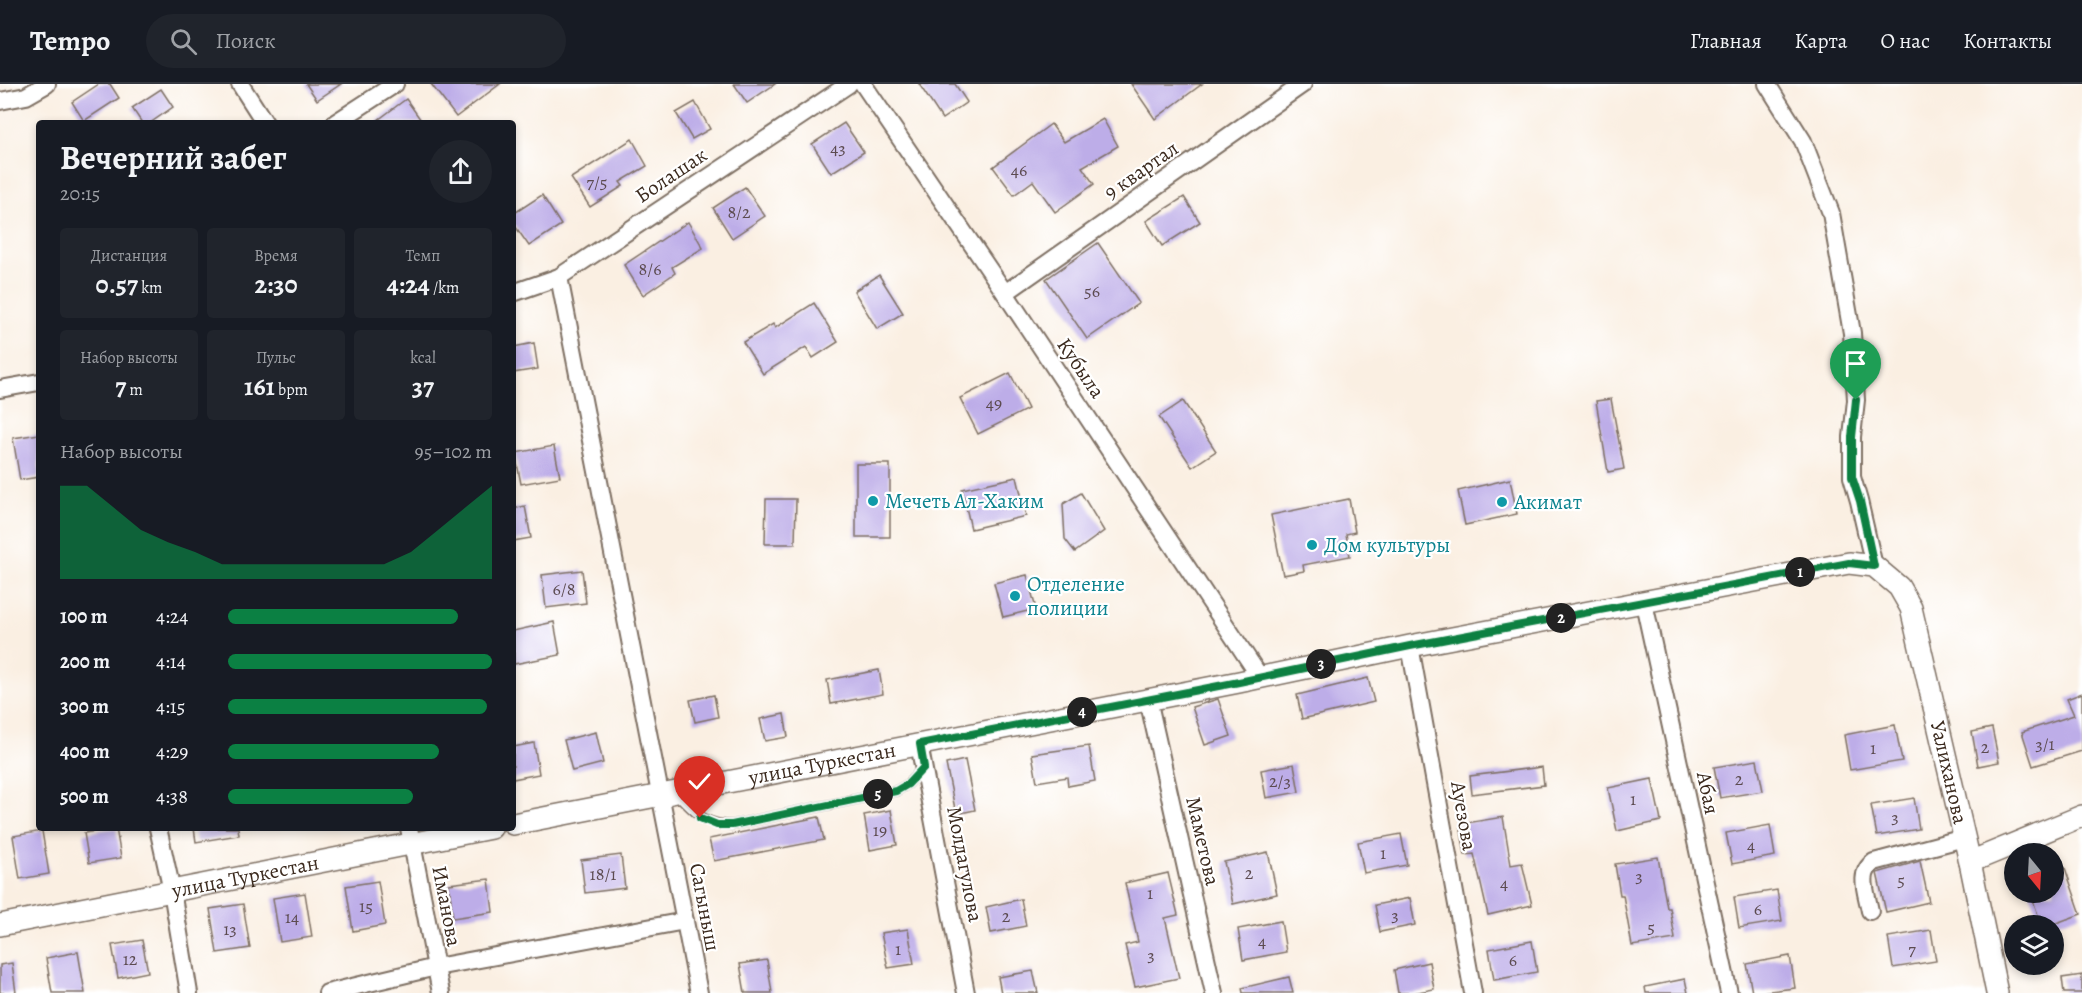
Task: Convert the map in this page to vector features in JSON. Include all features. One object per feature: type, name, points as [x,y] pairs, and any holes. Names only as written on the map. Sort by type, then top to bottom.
[{"type":"street","points":[[0,101],[26,96],[47,84]]},
{"type":"street","points":[[240,84],[263,120]]},
{"type":"street","points":[[340,120],[395,84]]},
{"type":"street","name":"Болашак","points":[[516,292],[559,277],[849,84]]},
{"type":"street","name":"Кубыла","points":[[863,84],[1260,677]]},
{"type":"street","name":"9 квартал","points":[[1005,293],[1303,84]]},
{"type":"street","points":[[1767,84],[1803,141],[1831,213],[1852,333],[1856,400],[1852,437],[1852,477],[1860,501],[1874,566]]},
{"type":"street","name":"Сагыныш","points":[[559,277],[667,794],[685,921],[699,993]]},
{"type":"street","points":[[0,389],[36,383]]},
{"type":"street","name":"улица Туркестан","points":[[516,823],[1410,646],[1849,563],[1874,566]]},
{"type":"street","name":"Уалиханова","points":[[1874,566],[1899,586],[1911,608],[1970,862],[1997,993]]},
{"type":"street","name":"Абая","points":[[1644,603],[1729,993]]},
{"type":"street","name":"Ауезова","points":[[1410,646],[1473,993]]},
{"type":"street","name":"Маметова","points":[[1148,699],[1214,993]]},
{"type":"street","name":"Молдагулова","points":[[920,744],[966,993]]},
{"type":"street","points":[[1970,862],[2082,816]]},
{"type":"street","points":[[159,831],[172,891],[189,993]]},
{"type":"street","name":"улица Туркестан","points":[[0,925],[172,891],[410,836],[461,831]]},
{"type":"street","name":"Иманова","points":[[410,836],[441,993]]},
{"type":"street","points":[[1870,910],[1864,874],[1868,866],[1874,862],[1964,838]]},
{"type":"street","points":[[327,993],[436,967],[685,921]]},
{"type":"lane","points":[[667,794],[700,818],[717,825],[732,825],[896,791],[908,784],[924,767]]},
{"type":"building","points":[[99,84],[110,84],[119,98],[86,120],[72,102]]},
{"type":"building","points":[[306,84],[341,84],[317,100]]},
{"type":"building","points":[[431,84],[500,84],[456,117]]},
{"type":"building","points":[[734,84],[775,84],[747,103]]},
{"type":"building","points":[[919,84],[955,84],[967,102],[942,119]]},
{"type":"building","points":[[1131,84],[1202,84],[1155,119]]},
{"type":"building","points":[[161,89],[173,107],[154,120],[140,120],[132,108]]},
{"type":"building","points":[[406,99],[421,120],[378,120]]},
{"type":"building","points":[[695,102],[710,129],[692,139],[676,113]]},
{"type":"building","points":[[1103,119],[1118,146],[1082,167],[1094,184],[1055,212],[1033,181],[1014,195],[993,167],[1051,124],[1064,142]]},
{"type":"building","points":[[844,123],[864,152],[831,173],[812,144]]},
{"type":"building","points":[[632,139],[647,166],[620,182],[623,186],[590,207],[571,178]]},
{"type":"building","points":[[745,187],[765,216],[732,238],[713,208]]},
{"type":"building","points":[[542,195],[561,225],[529,246],[516,227],[516,212]]},
{"type":"building","points":[[1184,197],[1200,222],[1162,246],[1146,221]]},
{"type":"building","points":[[688,222],[703,248],[672,267],[675,273],[643,295],[624,265]]},
{"type":"building","points":[[1098,243],[1139,303],[1087,339],[1046,279]]},
{"type":"building","points":[[879,275],[903,313],[877,329],[854,291]]},
{"type":"building","points":[[814,303],[838,342],[813,358],[806,347],[763,374],[743,342],[773,324],[775,328]]},
{"type":"building","points":[[534,343],[538,369],[516,373],[516,346]]},
{"type":"building","points":[[1010,373],[1028,409],[978,434],[960,398]]},
{"type":"building","points":[[1611,399],[1624,469],[1608,472],[1596,401]]},
{"type":"building","points":[[1183,401],[1216,451],[1192,467],[1159,417]]},
{"type":"building","points":[[36,434],[36,477],[20,480],[13,438]]},
{"type":"building","points":[[554,446],[560,477],[521,484],[516,453]]},
{"type":"building","name":"Мечеть Ал-Хаким","points":[[856,464],[890,464],[890,537],[856,537]]},
{"type":"building","points":[[1017,477],[1026,516],[971,529],[962,489]]},
{"type":"building","name":"Акимат","points":[[1510,479],[1517,514],[1465,525],[1458,491]]},
{"type":"building","points":[[1081,493],[1104,531],[1075,552],[1065,539],[1063,504]]},
{"type":"building","points":[[766,499],[796,499],[795,544],[765,544]]},
{"type":"building","name":"Дом культуры","points":[[1349,499],[1355,532],[1346,534],[1350,556],[1303,565],[1304,571],[1283,575],[1271,515]]},
{"type":"building","points":[[525,506],[531,538],[516,540],[516,508]]},
{"type":"building","points":[[582,570],[586,603],[546,608],[542,575]]},
{"type":"building","name":"Отделение полиции","points":[[1027,575],[1036,609],[1003,617],[994,583]]},
{"type":"building","points":[[554,622],[560,655],[516,664],[516,630]]},
{"type":"building","points":[[879,670],[883,694],[831,704],[827,680]]},
{"type":"building","points":[[1368,678],[1374,702],[1302,719],[1297,695]]},
{"type":"building","points":[[2082,693],[2082,751],[2033,766],[2022,732],[2074,715],[2067,699]]},
{"type":"building","points":[[714,695],[718,717],[695,722],[690,700]]},
{"type":"building","points":[[1218,699],[1231,736],[1205,745],[1192,707]]},
{"type":"building","points":[[784,714],[788,737],[765,741],[760,719]]},
{"type":"building","points":[[1895,725],[1902,761],[1850,770],[1844,735]]},
{"type":"building","points":[[1992,728],[1999,762],[1978,766],[1972,732]]},
{"type":"building","points":[[596,732],[603,763],[572,771],[564,740]]},
{"type":"building","points":[[534,743],[539,774],[516,778],[516,746]]},
{"type":"building","points":[[1089,746],[1095,781],[1068,786],[1067,777],[1037,782],[1032,754]]},
{"type":"building","points":[[965,760],[975,810],[956,814],[946,764]]},
{"type":"building","points":[[1757,760],[1763,791],[1720,798],[1714,767]]},
{"type":"building","points":[[1294,764],[1299,792],[1266,798],[1261,770]]},
{"type":"building","points":[[1542,767],[1544,785],[1472,794],[1470,776]]},
{"type":"building","points":[[1652,779],[1661,821],[1617,831],[1608,788]]},
{"type":"building","points":[[1914,798],[1919,829],[1877,836],[1871,805]]},
{"type":"building","points":[[891,810],[897,845],[870,850],[864,815]]},
{"type":"building","points":[[819,817],[824,840],[714,861],[709,839]]},
{"type":"building","points":[[1503,817],[1511,865],[1522,863],[1532,905],[1488,915],[1474,854],[1465,855],[1460,824]]},
{"type":"building","points":[[1770,825],[1775,856],[1732,864],[1726,833]]},
{"type":"building","points":[[42,831],[49,874],[20,879],[13,836]]},
{"type":"building","points":[[116,831],[121,858],[89,863],[84,833]]},
{"type":"building","points":[[194,831],[238,831],[239,835],[196,842]]},
{"type":"building","points":[[1401,834],[1407,865],[1364,873],[1358,842]]},
{"type":"building","points":[[1268,852],[1277,894],[1233,904],[1224,862]]},
{"type":"building","points":[[621,855],[625,888],[585,893],[581,860]]},
{"type":"building","points":[[1658,857],[1675,939],[1632,946],[1615,864]]},
{"type":"building","points":[[1920,861],[1929,902],[1886,912],[1877,873]]},
{"type":"building","points":[[2064,868],[2081,914],[2064,920],[2064,915],[2038,915],[2034,903],[2064,903]]},
{"type":"building","points":[[1168,873],[1178,915],[1165,918],[1179,978],[1135,987],[1125,945],[1138,942],[1125,883]]},
{"type":"building","points":[[489,879],[493,912],[453,918],[449,884]]},
{"type":"building","points":[[378,881],[385,925],[353,931],[346,886]]},
{"type":"building","points":[[1777,890],[1782,921],[1739,928],[1734,897]]},
{"type":"building","points":[[305,893],[312,937],[280,942],[273,898]]},
{"type":"building","points":[[1410,898],[1415,925],[1380,932],[1375,905]]},
{"type":"building","points":[[1021,899],[1026,926],[991,933],[986,907]]},
{"type":"building","points":[[243,904],[250,948],[217,953],[210,909]]},
{"type":"building","points":[[1281,921],[1286,952],[1243,960],[1238,929]]},
{"type":"building","points":[[908,929],[914,964],[888,968],[881,933]]},
{"type":"building","points":[[1931,930],[1936,961],[1893,968],[1888,937]]},
{"type":"building","points":[[142,940],[148,972],[118,978],[112,945]]},
{"type":"building","points":[[1532,941],[1537,972],[1494,980],[1489,949]]},
{"type":"building","points":[[78,952],[85,993],[52,993],[46,958]]},
{"type":"building","points":[[1790,956],[1795,988],[1752,993],[1747,964]]},
{"type":"building","points":[[767,960],[772,993],[745,993],[740,964]]},
{"type":"building","points":[[1429,962],[1434,989],[1398,993],[1394,970]]},
{"type":"building","points":[[12,963],[16,993],[0,993],[0,965]]},
{"type":"building","points":[[1033,971],[1038,993],[1001,993],[998,977]]},
{"type":"building","points":[[2082,975],[2082,993],[2064,993],[2062,978]]},
{"type":"building","points":[[1289,977],[1293,993],[1243,993],[1242,988]]},
{"type":"building","points":[[1685,979],[1688,993],[1646,993],[1645,987]]},
{"type":"place","name":"Мечеть Ал-Хаким","points":[[873,501]]},
{"type":"place","name":"Акимат","points":[[1502,502]]},
{"type":"place","name":"Дом культуры","points":[[1312,545]]},
{"type":"place","name":"Отделение полиции","points":[[1015,596]]},
{"type":"route","points":[[700,818],[717,825],[732,825],[896,791],[915,778],[924,767],[920,744],[1410,646],[1849,563],[1874,566],[1860,501],[1852,477],[1852,437],[1856,400]]}]
